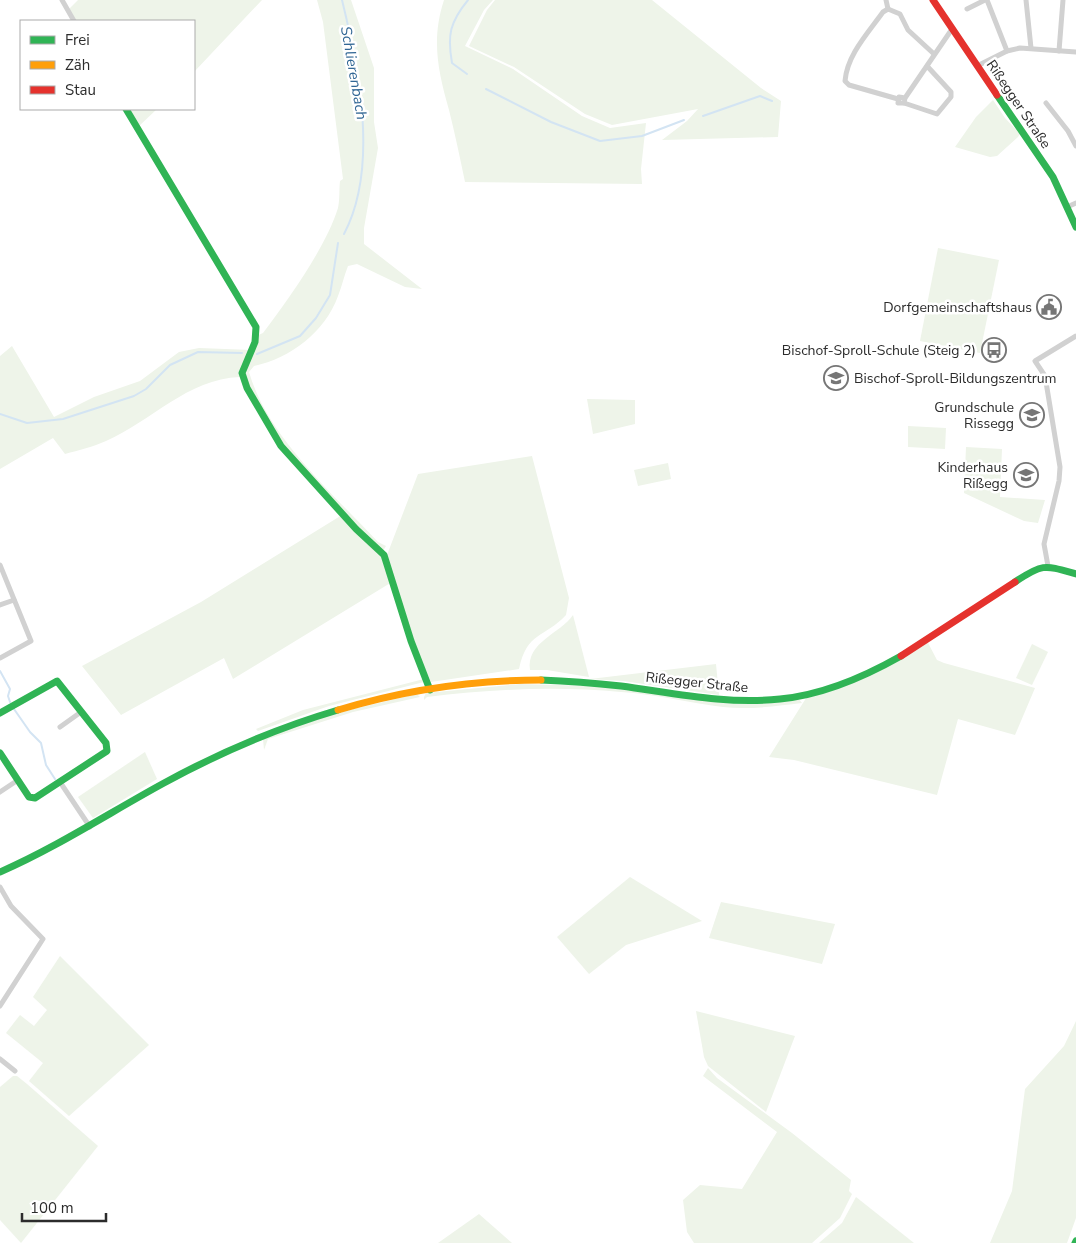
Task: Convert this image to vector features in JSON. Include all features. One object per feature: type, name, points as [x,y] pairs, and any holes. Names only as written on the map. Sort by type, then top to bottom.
[{"type":"street","points":[[62,0],[73,20]]},
{"type":"street","points":[[886,0],[888,9]]},
{"type":"street","name":"Rißegger Straße","points":[[933,0],[1044,163],[1068,206],[1076,227]]},
{"type":"street","points":[[967,9],[986,0],[1007,51]]},
{"type":"street","points":[[1026,0],[1031,48]]},
{"type":"street","points":[[1059,51],[1063,0]]},
{"type":"street","points":[[888,9],[900,14],[908,30],[934,54]]},
{"type":"street","points":[[888,9],[858,46],[846,73],[845,81],[849,85],[898,99],[901,97],[904,101],[937,114],[951,97],[951,92],[927,66]]},
{"type":"street","points":[[904,101],[952,28]]},
{"type":"street","points":[[978,66],[1007,51],[1031,48],[1076,52]]},
{"type":"street","points":[[1046,103],[1068,131],[1076,146]]},
{"type":"street","points":[[127,110],[256,327],[255,342],[242,373],[247,388],[281,446],[298,467],[356,529],[384,555],[411,641],[430,690]]},
{"type":"street","points":[[1068,206],[1076,203]]},
{"type":"street","points":[[1076,336],[1035,361],[1045,376],[1060,467],[1059,481],[1044,544],[1048,566],[1076,574]]},
{"type":"street","points":[[0,565],[31,641],[0,658]]},
{"type":"street","name":"Rißegger Straße","points":[[0,872],[20,864],[90,827],[162,784],[222,752],[258,737],[373,700],[476,683],[547,680],[626,686],[720,699],[761,700],[794,697],[844,683],[874,670],[926,639],[1034,569],[1048,566]]},
{"type":"street","points":[[0,605],[14,600]]},
{"type":"street","points":[[0,713],[57,681],[106,743],[107,751],[35,798],[29,797],[0,753]]},
{"type":"street","points":[[60,727],[82,712]]},
{"type":"street","points":[[0,792],[18,780]]},
{"type":"street","points":[[60,782],[90,827]]},
{"type":"street","points":[[0,886],[8,903],[43,939],[0,1006]]},
{"type":"street","points":[[0,1059],[15,1071]]},
{"type":"shaded area","points":[[78,0],[262,0],[195,71],[195,20],[73,20],[68,10]]},
{"type":"shaded area","points":[[317,0],[351,0],[374,68],[374,122],[378,148],[364,228],[364,244],[422,289],[405,287],[357,264],[348,266],[332,309],[325,321],[315,332],[293,350],[281,357],[254,366],[249,372],[258,396],[270,419],[286,441],[303,463],[341,504],[378,542],[386,546],[383,551],[358,528],[281,443],[240,377],[203,385],[186,393],[123,433],[101,443],[65,454],[53,438],[0,469],[0,356],[12,346],[54,417],[94,397],[140,381],[179,352],[199,348],[252,350],[256,336],[263,333],[295,289],[316,256],[332,223],[339,205],[340,181],[343,179],[323,22]]},
{"type":"shaded area","points":[[444,0],[493,0],[484,10],[465,46],[513,69],[582,116],[610,128],[646,123],[641,169],[642,184],[465,182],[439,69],[437,42]]},
{"type":"shaded area","points":[[495,0],[652,0],[761,88],[781,101],[778,137],[662,140],[687,121],[698,109],[612,125],[585,114],[514,67],[469,46],[487,10]]},
{"type":"shaded area","points":[[993,100],[1005,118],[1020,134],[1018,137],[997,156],[990,157],[955,147],[976,117]]},
{"type":"shaded area","points":[[127,110],[156,110],[137,128]]},
{"type":"shaded area","points":[[938,248],[999,260],[980,353],[920,341]]},
{"type":"shaded area","points":[[587,399],[635,400],[635,424],[593,434]]},
{"type":"shaded area","points":[[908,426],[946,428],[945,449],[908,447]]},
{"type":"shaded area","points":[[966,447],[1002,449],[1000,497],[1045,500],[1038,523],[1024,521],[964,493]]},
{"type":"shaded area","points":[[532,456],[569,598],[566,615],[532,641],[522,657],[519,669],[431,682],[412,639],[387,555],[418,474]]},
{"type":"shaded area","points":[[668,463],[671,479],[638,486],[634,470]]},
{"type":"shaded area","points":[[342,515],[383,555],[392,582],[233,679],[224,658],[121,715],[82,666],[201,602]]},
{"type":"shaded area","points":[[573,615],[589,677],[547,670],[530,670],[530,660],[538,645]]},
{"type":"shaded area","points":[[926,639],[937,660],[1035,688],[1015,735],[958,719],[937,795],[794,760],[769,757],[808,695],[844,683]]},
{"type":"shaded area","points":[[1032,644],[1048,652],[1032,685],[1016,678]]},
{"type":"shaded area","points":[[716,664],[719,695],[623,681],[590,679]]},
{"type":"shaded area","points":[[424,679],[424,682],[329,706],[258,731],[256,729],[303,710]]},
{"type":"shaded area","points":[[520,684],[597,686],[687,698],[798,698],[802,703],[733,708],[634,693],[548,689],[476,692],[427,697],[424,700],[426,693]]},
{"type":"shaded area","points":[[417,694],[420,697],[353,712],[268,739],[264,750],[263,739],[324,716]]},
{"type":"shaded area","points":[[145,752],[157,779],[93,818],[78,797]]},
{"type":"shaded area","points":[[630,877],[702,921],[626,945],[589,974],[557,937]]},
{"type":"shaded area","points":[[721,902],[835,924],[822,964],[709,938]]},
{"type":"shaded area","points":[[60,956],[149,1045],[69,1116],[29,1081],[43,1063],[6,1033],[20,1015],[34,1026],[47,1010],[33,997]]},
{"type":"shaded area","points":[[696,1011],[795,1036],[766,1112],[708,1066],[704,1057]]},
{"type":"shaded area","points":[[1076,1021],[1076,1218],[1067,1243],[990,1243],[1012,1191],[1025,1089],[1064,1046]]},
{"type":"shaded area","points":[[708,1068],[717,1078],[792,1133],[851,1180],[849,1191],[852,1194],[840,1218],[812,1243],[694,1243],[687,1232],[683,1200],[700,1185],[742,1189],[777,1132],[703,1076]]},
{"type":"shaded area","points":[[13,1076],[17,1076],[27,1084],[98,1146],[21,1243],[0,1220],[0,1087]]},
{"type":"shaded area","points":[[856,1197],[914,1243],[819,1243],[842,1223]]},
{"type":"shaded area","points":[[479,1214],[512,1243],[438,1243]]},
{"type":"waterway","name":"Schlierenbach","points":[[342,0],[359,87],[363,149],[361,179],[355,208],[344,234]]},
{"type":"waterway","points":[[467,74],[452,63],[450,37],[457,15],[468,0]]},
{"type":"waterway","points":[[486,89],[551,122],[600,141],[642,136],[684,120]]},
{"type":"waterway","points":[[703,116],[760,96],[772,101]]},
{"type":"waterway","name":"Schlierenbach","points":[[257,354],[300,336],[316,318],[330,295],[338,243]]},
{"type":"waterway","name":"Schlierenbach","points":[[0,414],[27,423],[63,419],[134,396],[146,389],[170,365],[198,352],[242,353]]},
{"type":"waterway","points":[[0,671],[10,689],[8,696],[10,702]]},
{"type":"waterway","points":[[14,709],[30,732],[41,743],[46,765],[55,779]]},
{"type":"traffic: fast","points":[[997,95],[1053,177],[1076,227]]},
{"type":"traffic: fast","points":[[127,110],[256,327],[255,342],[242,373],[247,388],[281,446],[356,529],[384,555],[411,641],[430,690]]},
{"type":"traffic: fast","points":[[1015,582],[1032,571],[1044,567],[1076,574]]},
{"type":"traffic: fast","points":[[541,680],[621,686],[720,699],[780,699],[812,694],[843,684],[901,656]]},
{"type":"traffic: fast","points":[[0,713],[57,681],[106,743],[107,751],[35,798],[29,797],[0,753]]},
{"type":"traffic: fast","points":[[0,872],[62,841],[206,761],[271,733],[338,710]]},
{"type":"traffic: slow","points":[[338,710],[388,697],[464,684],[541,680]]},
{"type":"traffic: jam","points":[[933,0],[997,95]]},
{"type":"traffic: jam","points":[[901,656],[1015,582]]},
{"type":"place","name":"Dorfgemeinschaftshaus","points":[[1049,307]]},
{"type":"place","name":"Bischof-Sproll-Schule (Steig 2)","points":[[994,350]]},
{"type":"place","name":"Bischof-Sproll-Bildungszentrum","points":[[836,378]]},
{"type":"place","name":"Grundschule Rissegg","points":[[1032,415]]},
{"type":"place","name":"Kinderhaus Rißegg","points":[[1026,475]]}]
